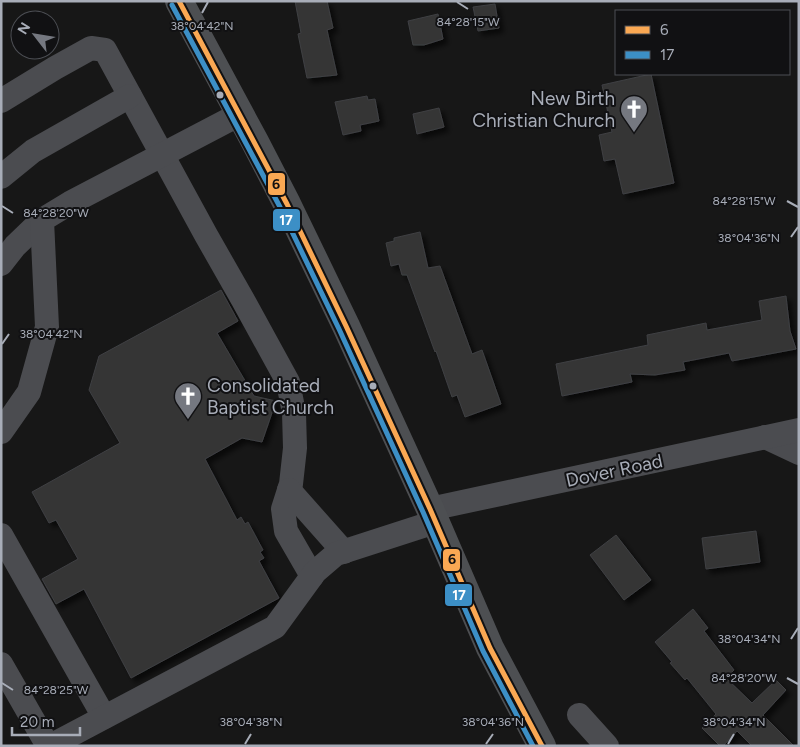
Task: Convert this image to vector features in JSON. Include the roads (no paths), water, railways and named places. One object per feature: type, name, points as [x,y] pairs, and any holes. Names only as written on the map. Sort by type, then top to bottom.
[{"type":"main road","points":[[180,1],[287,204],[346,326],[490,648],[542,746]]},
{"type":"street","points":[[1,101],[91,48],[105,50],[288,382],[294,412],[295,448],[291,484],[282,508],[286,531],[312,576]]},
{"type":"street","points":[[1,177],[33,152],[130,96]]},
{"type":"street","points":[[1,264],[42,220],[70,203],[240,114]]},
{"type":"street","points":[[1,432],[29,392],[47,327],[42,220]]},
{"type":"street","name":"Dover Road","points":[[49,746],[275,627],[312,576],[336,554],[432,515],[799,430]]},
{"type":"street","points":[[765,437],[799,453]]},
{"type":"street","points":[[289,490],[344,552]]},
{"type":"street","points":[[1,535],[104,717]]},
{"type":"street","points":[[1,664],[49,746]]},
{"type":"street","points":[[579,715],[607,746]]},
{"type":"place","name":"New Birth Christian Church","points":[[634,133]]},
{"type":"place","name":"Consolidated Baptist Church","points":[[188,420]]}]
